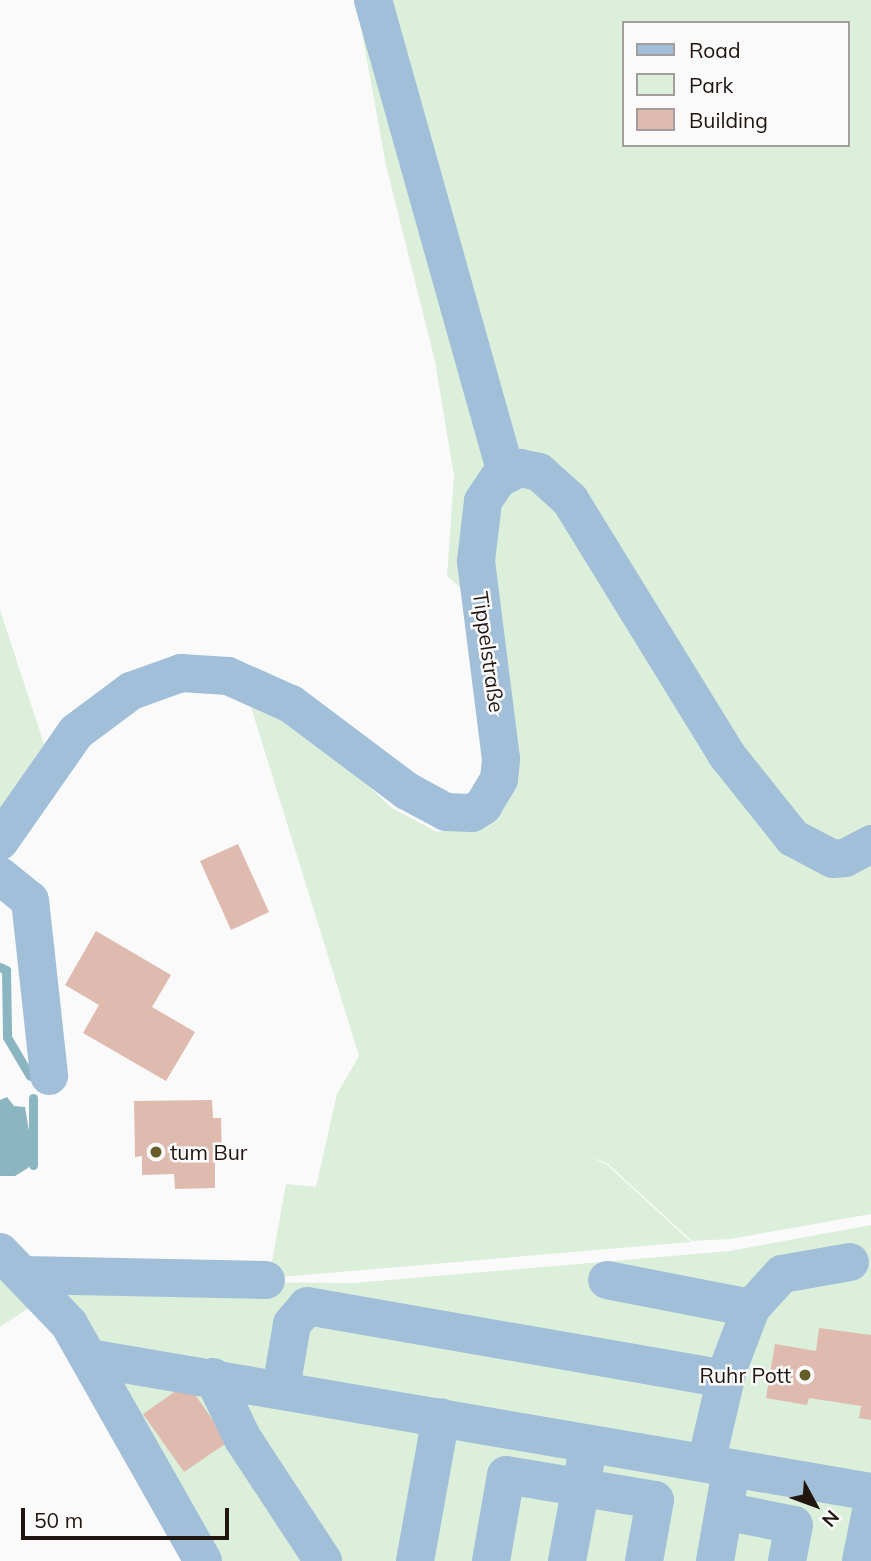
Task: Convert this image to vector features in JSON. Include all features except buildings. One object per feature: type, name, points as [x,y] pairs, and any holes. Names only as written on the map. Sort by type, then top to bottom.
[{"type":"street","points":[[373,0],[506,472],[520,468],[539,472],[570,500],[726,754],[793,838],[833,859],[845,858],[871,844]]},
{"type":"street","name":"Tippelstraße","points":[[0,841],[76,732],[131,691],[181,673],[228,676],[281,699],[407,791],[446,812],[472,813],[484,806],[499,779],[501,759],[475,561],[483,501],[506,472]]},
{"type":"street","points":[[0,876],[30,900],[49,1076]]},
{"type":"street","points":[[715,1561],[724,1511],[719,1466],[726,1379],[751,1308],[782,1273],[850,1262]]},
{"type":"street","points":[[13,1263],[266,1280]]},
{"type":"street","points":[[13,1263],[69,1324],[203,1561]]},
{"type":"street","points":[[607,1280],[751,1308]]},
{"type":"street","points":[[281,1389],[292,1324],[307,1306],[726,1379]]},
{"type":"street","points":[[89,1358],[213,1377],[871,1492]]},
{"type":"street","points":[[213,1377],[243,1439],[323,1561]]},
{"type":"street","points":[[415,1561],[441,1417]]},
{"type":"street","points":[[567,1561],[589,1443]]},
{"type":"street","points":[[491,1561],[506,1475],[581,1485],[655,1500],[644,1561]]},
{"type":"street","points":[[724,1511],[794,1525],[787,1561]]},
{"type":"green space","points":[[356,0],[871,0],[871,1214],[730,1239],[692,1241],[608,1164],[591,1157],[607,1165],[691,1242],[269,1278],[286,1184],[316,1187],[337,1094],[359,1056],[247,694],[316,737],[392,808],[437,832],[488,821],[496,619],[447,576],[454,476],[435,361],[386,165]]},
{"type":"green space","points":[[0,610],[44,744],[0,810]]},
{"type":"green space","points":[[871,1225],[871,1561],[200,1561],[49,1281],[354,1283],[730,1251]]},
{"type":"green space","points":[[0,1269],[33,1305],[0,1327]]},
{"type":"water","points":[[7,1097],[14,1106],[25,1107],[33,1155],[28,1168],[15,1176],[0,1176],[0,1100]]},
{"type":"waterway","points":[[0,967],[6,970],[7,1037],[30,1076]]},
{"type":"waterway","points":[[33,1098],[33,1165]]},
{"type":"place","name":"tum Bur","points":[[156,1152]]},
{"type":"place","name":"Ruhr Pott","points":[[805,1375]]}]
